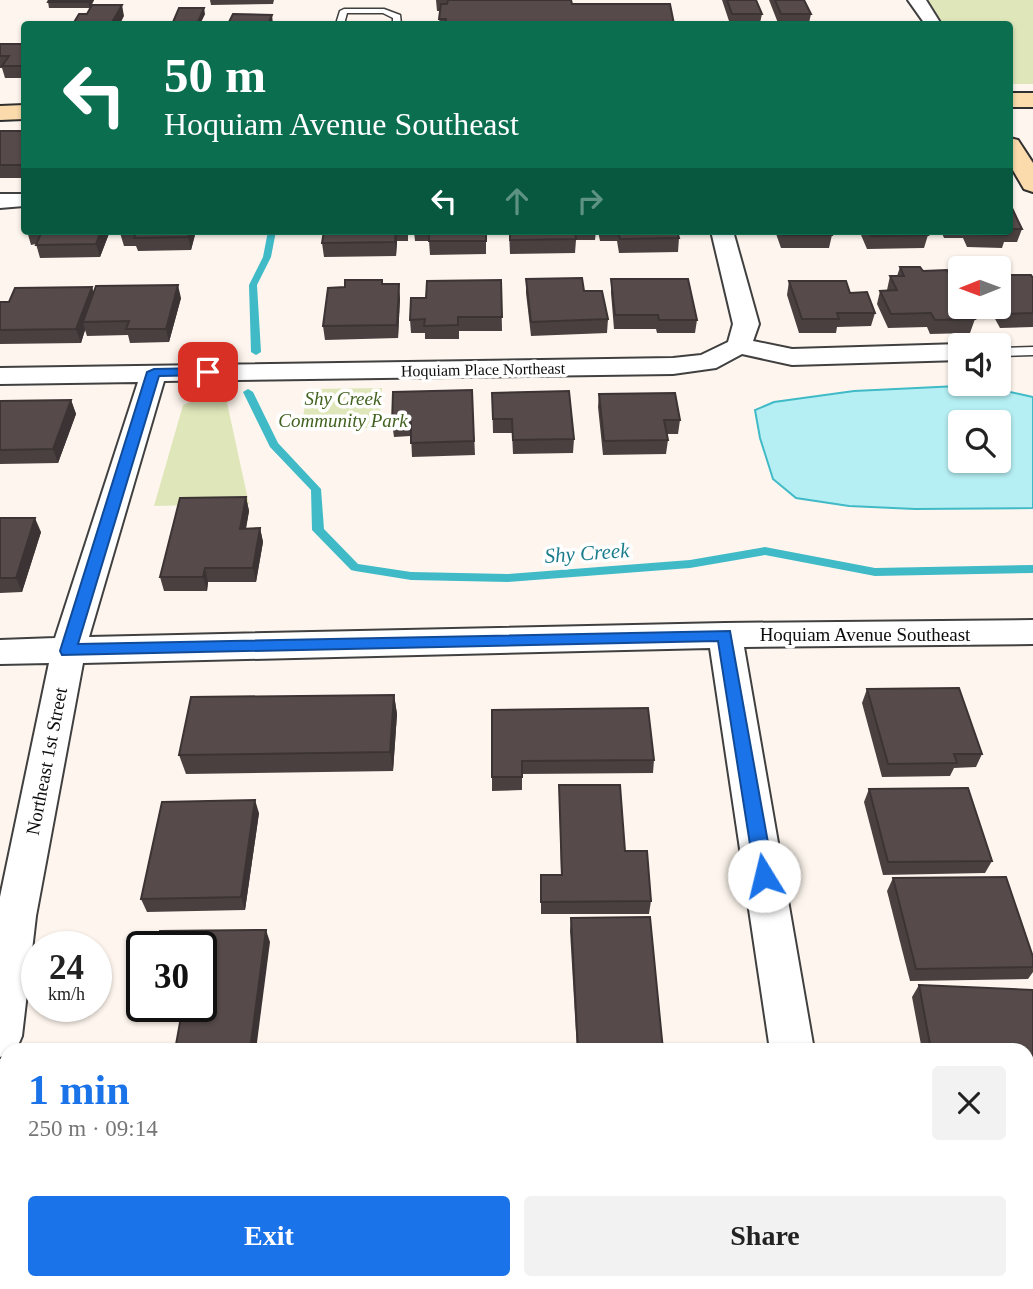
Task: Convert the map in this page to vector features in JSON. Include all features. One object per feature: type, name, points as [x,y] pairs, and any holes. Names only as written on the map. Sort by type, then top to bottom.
[{"type":"street","points":[[917,0],[931,21]]},
{"type":"street","points":[[0,113],[21,113]]},
{"type":"street","points":[[1013,150],[1033,184]]},
{"type":"street","points":[[0,201],[21,200]]},
{"type":"street","points":[[723,235],[746,324],[739,346],[792,357],[948,352]]},
{"type":"street","name":"Hoquiam Place Northeast","points":[[0,376],[673,366],[707,362],[739,346]]},
{"type":"street","name":"Northeast 1st Street","points":[[0,1035],[16,916],[68,651],[154,372]]},
{"type":"street","name":"Hoquiam Avenue Southeast","points":[[0,652],[724,635],[1033,632]]},
{"type":"street","points":[[724,635],[791,1043]]},
{"type":"lane","points":[[341,21],[344,11],[384,11],[397,17],[397,21]]},
{"type":"lane","points":[[1011,352],[1033,351]]},
{"type":"green space","points":[[928,0],[1033,0],[1033,84],[1013,84],[1013,21],[941,21]]},
{"type":"green space","name":"Shy Creek Community Park","points":[[382,388],[379,428],[301,428],[308,389]]},
{"type":"green space","name":"Shy Creek Community Park","points":[[200,398],[226,398],[249,504],[154,506],[183,405]]},
{"type":"water","points":[[948,386],[948,396],[1011,396],[1011,392],[1033,397],[1033,508],[915,509],[849,506],[796,498],[773,479],[760,438],[755,410],[774,402],[854,391]]},
{"type":"building","points":[[49,0],[90,0],[48,2]]},
{"type":"building","points":[[448,0],[571,0],[572,4],[670,4],[673,21],[446,21],[439,19],[441,4],[447,4]]},
{"type":"building","points":[[727,0],[756,0],[762,14],[732,14]]},
{"type":"building","points":[[775,0],[804,0],[811,14],[781,14]]},
{"type":"building","points":[[92,5],[122,5],[113,21],[75,21],[79,14],[87,14]]},
{"type":"building","points":[[179,8],[204,8],[198,21],[173,21]]},
{"type":"building","points":[[233,14],[272,15],[269,21],[230,21]]},
{"type":"building","points":[[0,44],[21,44],[21,66],[2,66],[9,56],[0,56]]},
{"type":"building","points":[[0,131],[21,131],[21,165],[0,165]]},
{"type":"building","points":[[1013,210],[1022,229],[1013,229]]},
{"type":"building","points":[[40,235],[99,235],[96,244],[36,245]]},
{"type":"building","points":[[135,235],[189,235],[188,237],[134,238]]},
{"type":"building","points":[[323,235],[396,235],[395,242],[322,243]]},
{"type":"building","points":[[429,235],[486,235],[486,241],[429,241]]},
{"type":"building","points":[[510,235],[576,235],[576,239],[510,240]]},
{"type":"building","points":[[619,235],[678,235],[679,238],[620,239]]},
{"type":"building","points":[[900,267],[920,267],[923,271],[947,270],[948,319],[975,319],[935,320],[931,313],[891,314],[880,291],[897,290],[890,276],[904,276]]},
{"type":"building","points":[[1012,275],[1031,275],[1033,278],[1033,313],[1012,314]]},
{"type":"building","points":[[582,278],[584,291],[602,291],[608,319],[531,322],[526,279]]},
{"type":"building","points":[[611,279],[688,279],[697,320],[659,320],[658,315],[615,315]]},
{"type":"building","points":[[345,280],[382,280],[382,284],[399,284],[397,325],[323,326],[328,288],[345,287]]},
{"type":"building","points":[[501,280],[502,317],[458,317],[458,325],[424,326],[425,319],[410,320],[411,298],[426,298],[427,281]]},
{"type":"building","points":[[789,281],[846,281],[850,293],[867,292],[875,313],[837,313],[839,319],[802,319]]},
{"type":"building","points":[[178,285],[166,329],[126,329],[129,321],[83,322],[96,286]]},
{"type":"building","points":[[92,287],[76,329],[0,330],[0,302],[9,302],[15,288]]},
{"type":"building","points":[[472,390],[474,441],[411,443],[411,422],[392,423],[393,392]]},
{"type":"building","points":[[569,391],[574,439],[513,440],[512,419],[493,419],[492,393]]},
{"type":"building","points":[[675,393],[680,420],[664,420],[668,440],[604,441],[599,394]]},
{"type":"building","points":[[71,400],[53,449],[0,450],[0,401]]},
{"type":"building","points":[[246,497],[240,529],[260,528],[253,568],[205,568],[203,577],[160,577],[180,498]]},
{"type":"building","points":[[0,518],[35,518],[16,578],[0,578]]},
{"type":"building","points":[[959,688],[982,754],[954,754],[957,763],[888,764],[867,689]]},
{"type":"building","points":[[394,695],[390,752],[179,755],[191,697]]},
{"type":"building","points":[[648,708],[654,760],[522,761],[522,777],[492,777],[492,710]]},
{"type":"building","points":[[559,785],[620,785],[625,851],[647,851],[651,901],[541,902],[541,875],[562,875]]},
{"type":"building","points":[[968,788],[992,861],[888,862],[869,789]]},
{"type":"building","points":[[255,800],[241,897],[141,899],[162,802]]},
{"type":"building","points":[[1006,877],[1033,957],[1033,967],[916,969],[893,878]]},
{"type":"building","points":[[650,917],[662,1043],[578,1043],[571,918]]},
{"type":"building","points":[[266,930],[251,1043],[176,1043],[180,1022],[217,1022],[217,931],[160,931]]},
{"type":"building","points":[[919,985],[1033,990],[1033,1043],[930,1043]]},
{"type":"waterway","name":"Shy Creek","points":[[256,352],[253,285],[267,257],[271,235]]},
{"type":"waterway","name":"Shy Creek","points":[[248,392],[274,445],[316,489],[318,530],[355,567],[411,576],[508,578],[690,564],[765,551],[875,572],[1033,569]]},
{"type":"route","points":[[208,372],[154,372],[68,651],[724,635],[764,876]]}]
